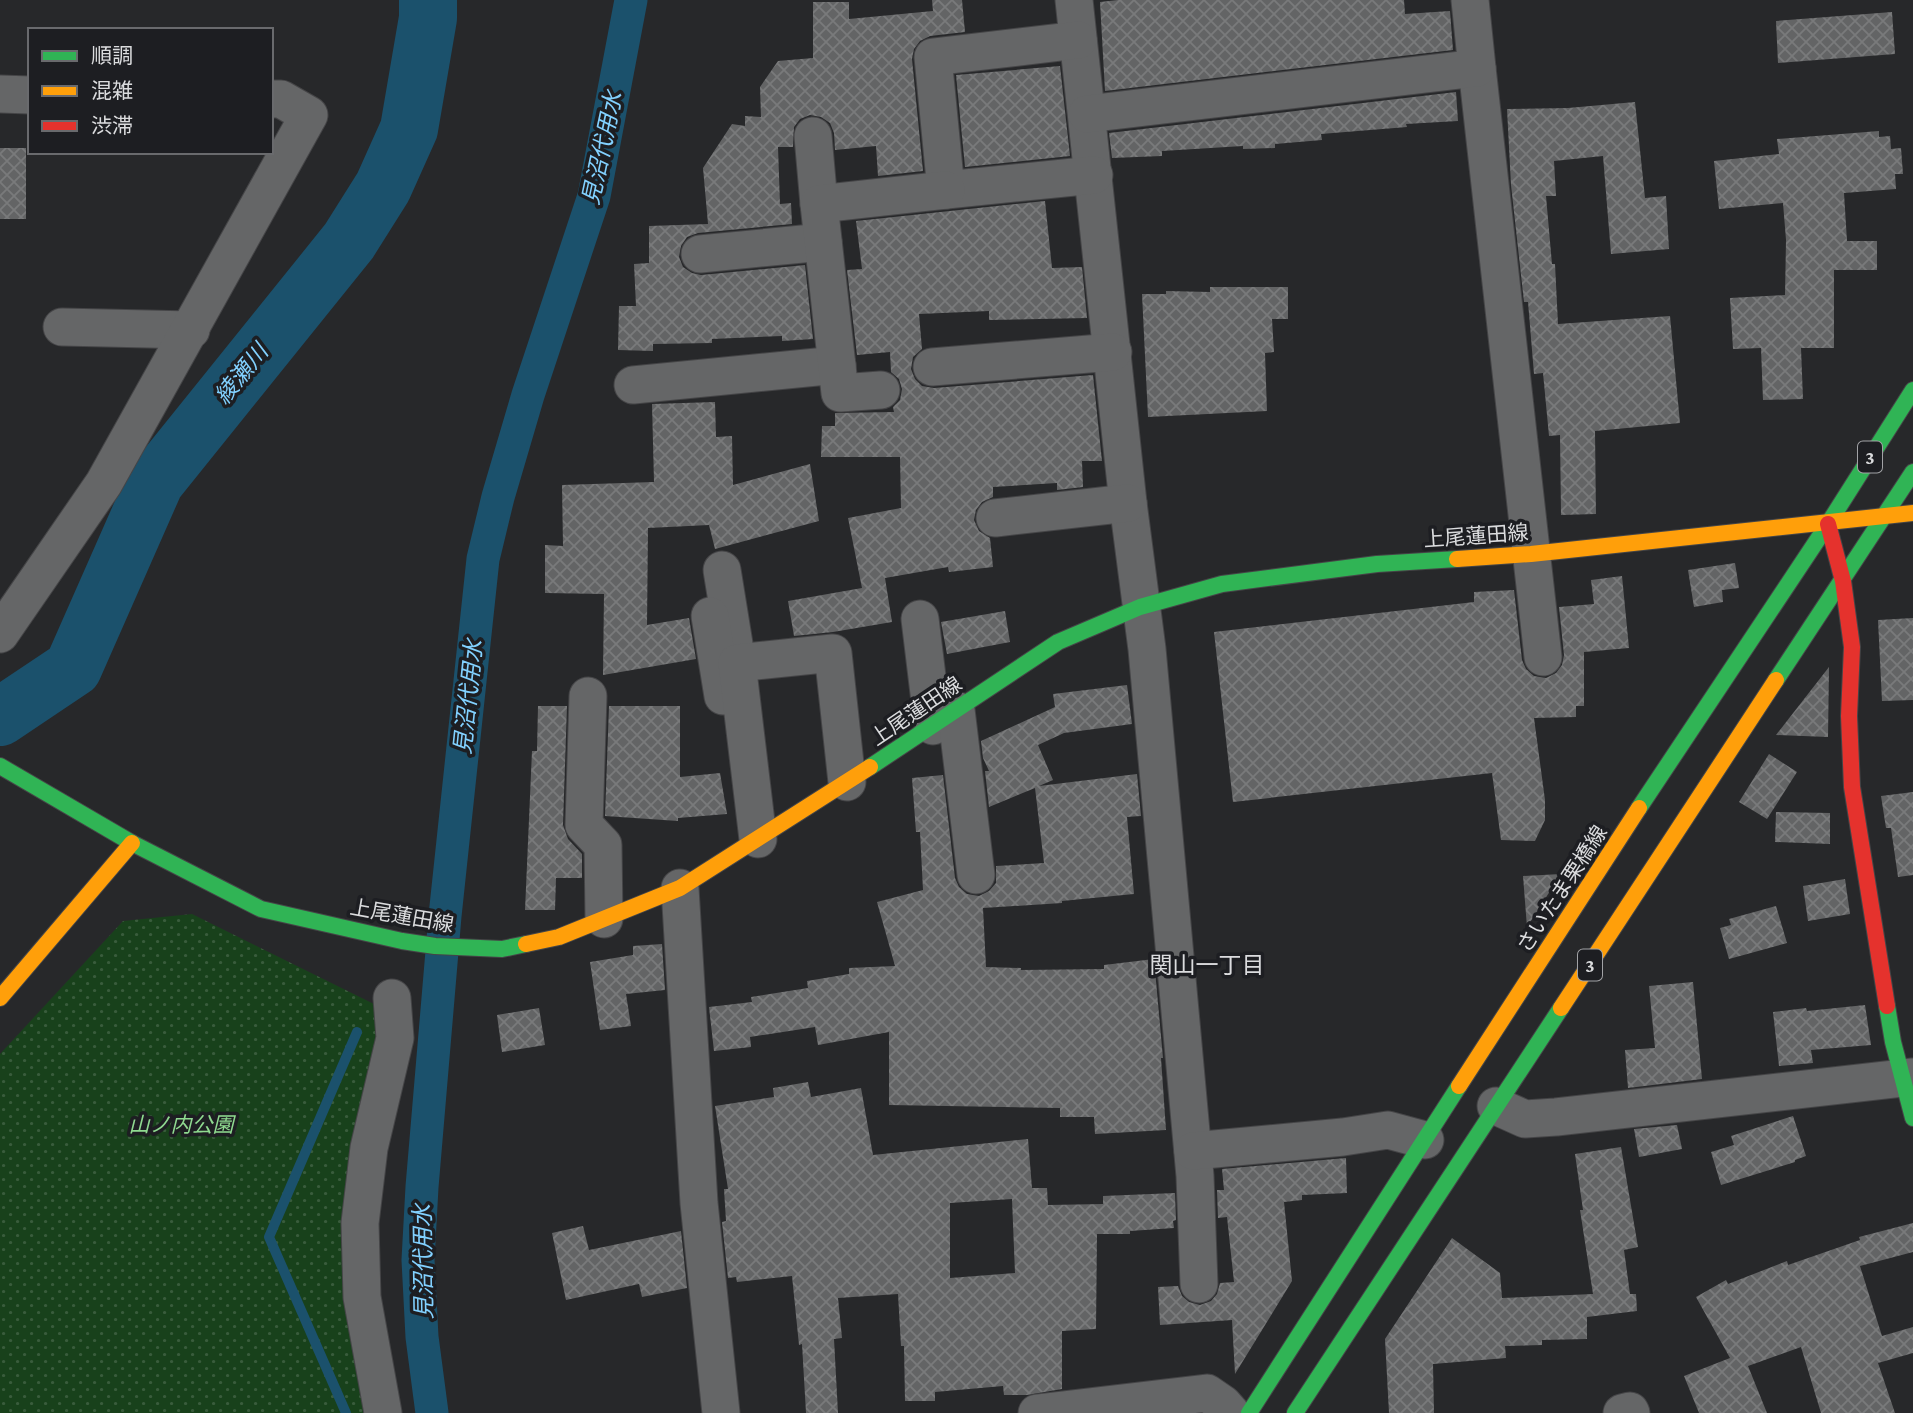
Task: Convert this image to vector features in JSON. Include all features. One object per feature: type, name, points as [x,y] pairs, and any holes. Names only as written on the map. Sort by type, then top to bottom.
[{"type":"main road","name":"さいたま栗橋線","points":[[1249,1413],[1665,767],[1828,524],[1913,390]]},
{"type":"main road","name":"3","points":[[1295,1413],[1913,472]]},
{"type":"main road","name":"上尾蓮田線","points":[[0,766],[132,843],[261,909],[402,941],[502,950],[559,937],[680,888],[848,782],[1058,642],[1140,607],[1222,584],[1377,564],[1531,554],[1913,513]]},
{"type":"main road","points":[[1828,524],[1843,582],[1852,647],[1849,716],[1852,787],[1894,1042],[1907,1078],[1913,1118]]},
{"type":"main road","points":[[0,998],[132,843]]},
{"type":"street","points":[[1074,0],[1128,503],[1147,649],[1193,1151],[1199,1284]]},
{"type":"street","points":[[1470,0],[1543,657]]},
{"type":"street","points":[[946,190],[933,57],[1078,40]]},
{"type":"street","points":[[1087,114],[1477,68]]},
{"type":"street","points":[[0,94],[28,95]]},
{"type":"street","points":[[0,635],[104,484],[309,115],[281,99],[273,99]]},
{"type":"street","points":[[813,136],[840,393],[881,390]]},
{"type":"street","points":[[819,204],[1094,175]]},
{"type":"street","points":[[700,254],[823,243]]},
{"type":"street","points":[[62,327],[191,330]]},
{"type":"street","points":[[932,367],[1112,352]]},
{"type":"street","points":[[633,385],[837,365]]},
{"type":"street","points":[[995,518],[1128,503]]},
{"type":"street","points":[[722,570],[737,663],[749,844]]},
{"type":"street","points":[[710,616],[738,807],[749,844]]},
{"type":"street","points":[[920,619],[944,718],[976,875]]},
{"type":"street","points":[[737,663],[833,653],[848,782]]},
{"type":"street","points":[[588,696],[584,825],[603,845],[604,919]]},
{"type":"street","points":[[680,888],[699,1203],[721,1413]]},
{"type":"street","points":[[383,1413],[362,1297],[360,1223],[369,1148],[395,1038],[392,998]]},
{"type":"street","points":[[1496,1106],[1525,1119],[1556,1117],[1907,1078]]},
{"type":"street","points":[[1193,1151],[1343,1138],[1388,1130],[1426,1140]]},
{"type":"street","points":[[1037,1413],[1207,1393],[1231,1413]]},
{"type":"street","points":[[1622,1413],[1630,1413]]},
{"type":"green space","name":"山ノ内公園","points":[[192,914],[378,1006],[371,1413],[0,1413],[0,1054],[123,921]]},
{"type":"building","points":[[932,0],[962,0],[965,32],[930,36],[920,41],[914,49],[912,59],[923,171],[878,176],[876,146],[835,150],[834,133],[830,123],[821,117],[810,115],[800,119],[794,127],[793,147],[778,147],[780,204],[791,203],[792,224],[698,233],[687,237],[681,246],[679,257],[683,267],[701,275],[805,265],[813,339],[782,341],[782,336],[712,339],[712,343],[653,344],[653,351],[618,350],[619,306],[636,306],[634,264],[649,263],[649,226],[708,224],[703,168],[732,124],[745,126],[745,116],[761,117],[760,87],[778,61],[813,58],[813,2],[849,2],[849,19],[933,11]]},
{"type":"building","points":[[1404,0],[1405,14],[1450,11],[1453,50],[1105,91],[1100,2]]},
{"type":"building","points":[[1892,12],[1895,54],[1778,63],[1776,21]]},
{"type":"building","points":[[1060,66],[1070,156],[965,167],[956,75]]},
{"type":"building","points":[[1456,92],[1458,121],[1321,134],[1322,140],[1275,144],[1275,148],[1243,149],[1243,146],[1162,151],[1162,156],[1112,158],[1109,133]]},
{"type":"building","points":[[1635,102],[1645,198],[1666,196],[1669,249],[1611,254],[1603,156],[1554,161],[1556,196],[1546,196],[1552,264],[1555,264],[1558,324],[1670,316],[1680,423],[1595,431],[1596,514],[1561,515],[1560,435],[1549,436],[1543,373],[1534,374],[1528,302],[1524,302],[1511,185],[1507,109],[1568,108]]},
{"type":"building","points":[[1879,131],[1879,137],[1890,136],[1891,149],[1901,148],[1903,174],[1895,174],[1896,189],[1844,193],[1847,241],[1877,241],[1877,270],[1834,270],[1834,348],[1801,348],[1803,399],[1763,400],[1761,348],[1733,349],[1730,298],[1785,295],[1786,240],[1783,203],[1719,209],[1714,161],[1779,154],[1777,139]]},
{"type":"building","points":[[0,148],[26,148],[26,219],[0,219]]},
{"type":"building","points":[[1045,201],[1052,268],[1082,267],[1087,318],[989,320],[989,311],[919,314],[922,349],[913,357],[911,369],[922,386],[934,388],[1093,375],[1102,461],[1082,461],[1083,487],[1057,490],[1057,483],[993,487],[993,497],[982,502],[976,510],[974,520],[979,531],[990,538],[993,567],[949,572],[948,567],[885,578],[892,622],[794,636],[788,601],[862,588],[848,518],[901,508],[900,457],[821,457],[822,426],[835,426],[835,413],[894,412],[893,407],[900,400],[902,389],[899,379],[891,372],[890,352],[857,355],[847,270],[862,269],[856,221]]},
{"type":"building","points":[[1210,287],[1288,287],[1288,319],[1272,319],[1274,352],[1265,353],[1267,411],[1148,417],[1142,294],[1166,294],[1166,291],[1210,292]]},
{"type":"building","points":[[715,402],[716,437],[732,436],[733,485],[810,464],[819,521],[715,549],[709,525],[648,528],[647,625],[689,618],[696,659],[603,675],[604,594],[545,593],[545,545],[563,546],[562,485],[654,482],[652,404]]},
{"type":"building","points":[[1735,563],[1739,588],[1722,590],[1723,602],[1694,607],[1688,570]]},
{"type":"building","points":[[1622,576],[1629,648],[1584,652],[1584,706],[1576,706],[1576,717],[1534,718],[1545,800],[1545,820],[1535,841],[1501,840],[1492,773],[1233,802],[1214,632],[1474,602],[1474,592],[1514,590],[1522,660],[1526,669],[1534,676],[1546,678],[1556,673],[1562,665],[1564,655],[1559,607],[1594,604],[1591,580]]},
{"type":"building","points":[[1005,611],[1010,642],[947,654],[941,622]]},
{"type":"building","points":[[1913,618],[1913,700],[1882,701],[1878,620]]},
{"type":"building","points":[[1829,667],[1828,737],[1776,735]]},
{"type":"building","points":[[1127,685],[1132,724],[1064,733],[1038,745],[1053,780],[1039,786],[1137,774],[1141,816],[1127,817],[1134,894],[1062,903],[983,908],[986,967],[1021,970],[1104,969],[1104,965],[1154,959],[1166,1130],[1095,1134],[1094,1117],[1060,1117],[1060,1108],[889,1105],[889,1032],[818,1045],[815,1027],[750,1037],[751,1047],[714,1051],[709,1007],[752,1002],[751,997],[808,988],[807,981],[849,974],[849,968],[895,966],[877,902],[923,890],[920,832],[916,832],[912,778],[943,775],[955,878],[959,887],[967,894],[979,896],[989,891],[996,883],[996,866],[1044,863],[1035,788],[989,807],[985,771],[989,771],[983,758],[981,741],[1055,707],[1053,694]]},
{"type":"building","points":[[538,706],[567,706],[563,825],[568,839],[582,854],[582,878],[556,878],[555,910],[525,910],[532,751],[537,751]]},
{"type":"building","points":[[609,706],[680,706],[680,777],[720,773],[727,814],[678,818],[678,821],[605,816]]},
{"type":"building","points":[[1769,754],[1797,772],[1767,819],[1739,802]]},
{"type":"building","points":[[1913,792],[1913,875],[1898,877],[1891,828],[1886,828],[1881,796]]},
{"type":"building","points":[[1776,812],[1830,813],[1830,844],[1775,842]]},
{"type":"building","points":[[1561,874],[1527,927],[1523,876]]},
{"type":"building","points":[[1845,879],[1850,914],[1808,921],[1803,886]]},
{"type":"building","points":[[1776,906],[1787,943],[1729,959],[1720,928],[1731,925],[1729,919]]},
{"type":"building","points":[[662,944],[665,990],[626,994],[631,1026],[600,1030],[590,962],[633,955],[633,946]]},
{"type":"building","points":[[1693,982],[1702,1079],[1628,1088],[1625,1050],[1655,1048],[1649,986]]},
{"type":"building","points":[[1865,1005],[1871,1045],[1811,1050],[1813,1063],[1779,1066],[1773,1012]]},
{"type":"building","points":[[539,1008],[545,1045],[502,1052],[497,1015]]},
{"type":"building","points":[[808,1082],[811,1097],[861,1088],[873,1155],[1028,1139],[1032,1188],[1047,1188],[1048,1205],[1103,1204],[1103,1196],[1175,1193],[1174,1228],[1130,1231],[1130,1234],[1097,1234],[1096,1329],[1062,1331],[1062,1389],[1027,1395],[1004,1395],[1003,1386],[935,1392],[935,1401],[905,1401],[904,1346],[901,1346],[898,1294],[838,1298],[842,1338],[834,1339],[838,1413],[806,1413],[802,1344],[799,1345],[792,1276],[737,1282],[736,1277],[728,1278],[722,1222],[726,1221],[724,1189],[728,1189],[715,1106],[774,1097],[773,1088]],"holes":[[[1012,1199],[1015,1273],[950,1278],[950,1203]]]},
{"type":"building","points":[[1793,1116],[1806,1156],[1795,1162],[1721,1185],[1711,1152],[1734,1145],[1731,1136]]},
{"type":"building","points":[[1677,1125],[1682,1149],[1639,1157],[1634,1129]]},
{"type":"building","points":[[1621,1147],[1638,1247],[1624,1250],[1630,1294],[1636,1294],[1637,1311],[1587,1317],[1587,1339],[1542,1340],[1542,1345],[1505,1346],[1506,1358],[1433,1364],[1434,1413],[1389,1413],[1385,1339],[1452,1238],[1500,1273],[1502,1298],[1593,1294],[1580,1210],[1583,1210],[1575,1154]]},
{"type":"building","points":[[1346,1158],[1347,1193],[1302,1195],[1302,1200],[1284,1202],[1292,1281],[1235,1374],[1232,1320],[1160,1325],[1158,1287],[1178,1286],[1182,1296],[1189,1302],[1200,1305],[1211,1301],[1217,1294],[1220,1283],[1234,1282],[1227,1217],[1218,1218],[1217,1190],[1224,1190],[1222,1169]]},
{"type":"building","points":[[1913,1223],[1913,1252],[1860,1266],[1882,1336],[1913,1327],[1913,1353],[1878,1363],[1895,1413],[1821,1413],[1801,1347],[1748,1366],[1767,1413],[1699,1413],[1684,1376],[1730,1358],[1696,1297],[1726,1280],[1728,1284],[1787,1261],[1788,1265],[1860,1240],[1859,1237]]},
{"type":"building","points":[[583,1226],[589,1250],[681,1231],[687,1288],[642,1297],[639,1284],[566,1300],[552,1233]]},
{"type":"waterway","name":"綾瀬川","points":[[0,717],[73,668],[155,482],[349,241],[383,187],[409,129],[428,18],[428,0]]},
{"type":"waterway","name":"見沼代用水","points":[[432,1413],[422,1337],[418,1260],[422,1187],[445,916],[483,559],[528,395],[594,196],[631,0]]},
{"type":"waterway","points":[[346,1413],[269,1237],[357,1032]]},
{"type":"traffic: fast","points":[[1639,808],[1828,524],[1913,390]]},
{"type":"traffic: fast","points":[[1776,680],[1913,472]]},
{"type":"traffic: fast","points":[[870,767],[1058,642],[1140,607],[1222,584],[1377,564],[1457,559]]},
{"type":"traffic: fast","points":[[0,766],[132,843],[261,909],[435,946],[502,949],[526,944]]},
{"type":"traffic: fast","points":[[1887,1006],[1893,1042],[1913,1118]]},
{"type":"traffic: fast","points":[[1295,1413],[1561,1008]]},
{"type":"traffic: fast","points":[[1249,1413],[1459,1086]]},
{"type":"traffic: slow","points":[[1457,559],[1531,554],[1913,513]]},
{"type":"traffic: slow","points":[[1561,1008],[1776,680]]},
{"type":"traffic: slow","points":[[526,944],[559,937],[680,888],[870,767]]},
{"type":"traffic: slow","points":[[1459,1086],[1639,808]]},
{"type":"traffic: slow","points":[[0,998],[132,843]]},
{"type":"traffic: jam","points":[[1828,524],[1843,581],[1852,647],[1849,716],[1852,787],[1887,1006]]},
{"type":"district","name":"関山一丁目","points":[[1207,965]]}]
